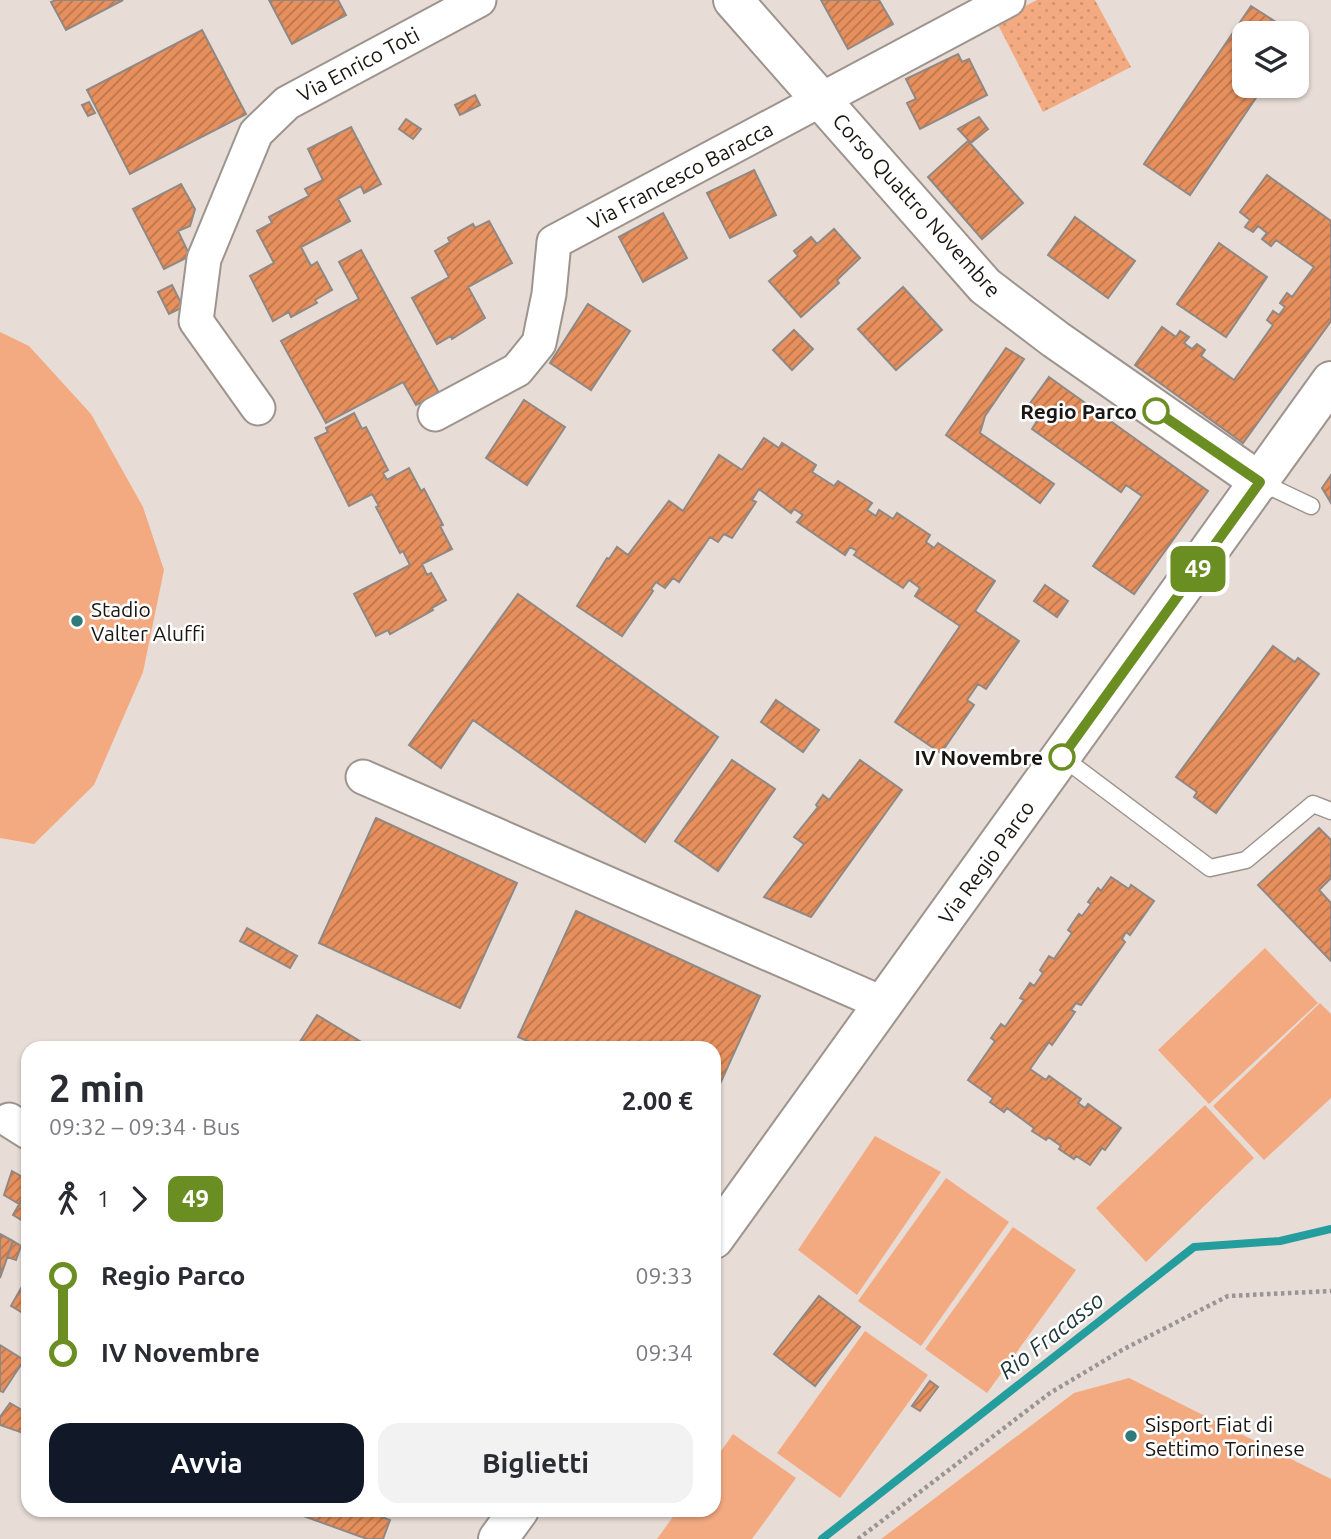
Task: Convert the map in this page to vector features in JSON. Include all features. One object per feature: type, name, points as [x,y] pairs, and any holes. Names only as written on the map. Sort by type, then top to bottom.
[{"type":"street","name":"Via Enrico Toti","points":[[258,408],[196,321],[204,259],[256,134],[287,103],[479,0]]},
{"type":"street","name":"Corso Quattro Novembre","points":[[733,0],[985,286],[1066,347],[1260,482]]},
{"type":"street","name":"Via Francesco Baracca","points":[[435,414],[517,370],[539,343],[549,294],[554,242],[1008,0]]},
{"type":"street","name":"Via Regio Parco","points":[[721,1229],[1331,381]]},
{"type":"street","points":[[363,777],[884,1004]]},
{"type":"street","points":[[498,1539],[514,1517]]},
{"type":"lane","points":[[1260,482],[1311,506]]},
{"type":"lane","points":[[1062,757],[1210,868],[1246,860],[1313,804],[1331,811]]},
{"type":"path","points":[[858,1539],[1050,1393],[1122,1350],[1228,1296],[1331,1291]]},
{"type":"shaded area","points":[[1037,0],[1095,0],[1131,67],[1043,112],[996,21]]},
{"type":"shaded area","name":"Stadio Valter Aluffi","points":[[0,332],[29,346],[91,414],[143,507],[164,570],[143,672],[94,785],[34,844],[0,838]]},
{"type":"shaded area","points":[[1265,948],[1318,1003],[1209,1104],[1158,1050]]},
{"type":"shaded area","points":[[1320,1003],[1331,1014],[1331,1098],[1264,1160],[1213,1106]]},
{"type":"shaded area","points":[[1205,1105],[1254,1158],[1146,1262],[1096,1208]]},
{"type":"shaded area","points":[[875,1136],[941,1172],[857,1295],[798,1250]]},
{"type":"shaded area","points":[[946,1178],[1009,1222],[921,1346],[858,1301]]},
{"type":"shaded area","points":[[1013,1227],[1076,1270],[987,1393],[925,1349]]},
{"type":"shaded area","points":[[865,1331],[928,1375],[840,1498],[777,1453]]},
{"type":"shaded area","name":"Sisport Fiat di Settimo Torinese","points":[[1129,1378],[1331,1479],[1331,1539],[881,1539],[1074,1393]]},
{"type":"shaded area","points":[[733,1434],[796,1478],[752,1539],[657,1539],[673,1517],[721,1517],[721,1451]]},
{"type":"building","points":[[123,0],[66,30],[51,2]]},
{"type":"building","points":[[269,0],[338,0],[346,15],[292,44]]},
{"type":"building","points":[[821,0],[879,0],[893,24],[848,49]]},
{"type":"building","points":[[1251,6],[1274,21],[1241,21]]},
{"type":"building","points":[[202,30],[246,114],[130,174],[87,90]]},
{"type":"building","points":[[1232,34],[1232,98],[1256,98],[1190,195],[1144,164]]},
{"type":"building","points":[[958,54],[962,62],[969,59],[987,95],[920,129],[907,103],[916,99],[906,79]]},
{"type":"building","points":[[475,95],[480,105],[460,115],[455,105]]},
{"type":"building","points":[[89,102],[95,113],[88,116],[82,105]]},
{"type":"building","points":[[979,117],[988,129],[971,143],[958,129]]},
{"type":"building","points":[[406,119],[421,129],[413,139],[399,129]]},
{"type":"building","points":[[351,127],[381,184],[364,193],[361,186],[338,199],[350,221],[301,247],[311,266],[317,262],[332,290],[315,300],[317,303],[291,317],[289,312],[273,321],[250,276],[274,263],[257,231],[272,223],[269,217],[309,196],[305,189],[323,180],[308,149]]},
{"type":"building","points":[[968,141],[1023,203],[982,239],[928,177]]},
{"type":"building","points":[[754,170],[776,215],[730,238],[707,193]]},
{"type":"building","points":[[1267,175],[1331,221],[1331,321],[1243,443],[1135,365],[1162,327],[1176,337],[1180,331],[1189,337],[1184,343],[1192,349],[1197,344],[1205,350],[1201,356],[1234,380],[1273,325],[1267,320],[1273,311],[1279,315],[1285,307],[1280,303],[1287,293],[1292,297],[1314,267],[1276,240],[1271,246],[1262,239],[1267,233],[1258,226],[1253,232],[1245,227],[1250,220],[1240,212]]},
{"type":"building","points":[[181,184],[195,209],[190,226],[178,231],[190,256],[164,269],[133,209]]},
{"type":"building","points":[[663,213],[687,258],[643,282],[619,237]]},
{"type":"building","points":[[1075,217],[1135,261],[1108,298],[1048,255]]},
{"type":"building","points":[[489,221],[512,263],[468,287],[485,318],[452,339],[451,336],[437,344],[412,298],[449,277],[435,251],[450,242],[448,238],[473,224],[475,228]]},
{"type":"building","points":[[834,229],[860,258],[837,280],[839,283],[801,317],[769,281],[798,256],[794,251],[811,237],[817,244]]},
{"type":"building","points":[[1219,243],[1267,277],[1226,337],[1177,304]]},
{"type":"building","points":[[361,250],[439,393],[416,405],[403,382],[326,423],[281,341],[359,299],[339,262]]},
{"type":"building","points":[[172,285],[183,307],[169,314],[158,292]]},
{"type":"building","points":[[903,287],[942,330],[896,370],[858,329]]},
{"type":"building","points":[[588,304],[630,331],[591,390],[550,363]]},
{"type":"building","points":[[794,330],[813,349],[792,370],[773,350]]},
{"type":"building","points":[[1006,348],[1024,359],[985,416],[980,433],[1054,484],[1040,503],[946,435]]},
{"type":"building","points":[[1049,377],[1208,491],[1134,594],[1093,566],[1142,496],[1126,485],[1121,492],[1032,429],[1039,418],[1026,409]]},
{"type":"building","points":[[524,400],[565,427],[527,485],[486,458]]},
{"type":"building","points":[[354,413],[362,429],[366,427],[388,470],[383,473],[387,480],[409,468],[421,491],[424,489],[452,549],[422,564],[427,575],[431,573],[446,600],[390,634],[388,630],[376,636],[354,594],[410,565],[403,551],[400,553],[372,494],[349,506],[315,438],[328,432],[326,428]]},
{"type":"building","points":[[764,438],[779,448],[782,443],[816,465],[812,472],[834,486],[838,481],[872,503],[867,510],[876,516],[879,510],[893,519],[897,513],[930,535],[926,542],[934,548],[938,543],[995,581],[975,611],[1019,641],[986,689],[978,684],[967,700],[974,705],[941,753],[895,722],[960,626],[915,596],[920,588],[909,580],[903,588],[854,555],[857,551],[850,547],[845,555],[797,522],[803,515],[794,509],[791,513],[759,489],[752,500],[756,502],[732,538],[724,534],[718,542],[710,537],[679,582],[673,578],[665,588],[656,582],[651,589],[653,591],[622,636],[577,606],[607,558],[609,559],[617,547],[628,555],[669,501],[683,511],[719,455],[742,470]]},
{"type":"building","points":[[1331,475],[1331,503],[1322,488]]},
{"type":"building","points":[[1045,585],[1068,601],[1057,617],[1034,601]]},
{"type":"building","points":[[518,594],[718,737],[645,842],[473,720],[441,768],[409,745]]},
{"type":"building","points":[[1273,646],[1295,662],[1298,658],[1319,674],[1216,813],[1194,797],[1197,792],[1176,777]]},
{"type":"building","points":[[776,700],[819,730],[803,752],[761,722]]},
{"type":"building","points":[[732,760],[775,789],[718,871],[675,841]]},
{"type":"building","points":[[860,760],[902,790],[811,917],[764,897],[804,844],[794,837],[818,807],[816,805],[823,795],[829,800]]},
{"type":"building","points":[[376,818],[517,883],[460,1008],[319,943]]},
{"type":"building","points":[[1319,828],[1331,840],[1331,878],[1319,890],[1331,903],[1331,961],[1258,885]]},
{"type":"building","points":[[1111,877],[1129,889],[1131,885],[1154,901],[1130,935],[1126,932],[1122,939],[1125,942],[1081,1005],[1076,1003],[1071,1010],[1075,1012],[1052,1045],[1049,1042],[1030,1069],[1046,1080],[1049,1076],[1081,1099],[1078,1103],[1085,1108],[1088,1104],[1121,1128],[1090,1165],[1059,1149],[1061,1146],[1048,1137],[1046,1140],[1032,1131],[1034,1128],[1007,1108],[1004,1112],[990,1102],[993,1098],[968,1080],[995,1041],[991,1038],[1001,1024],[1005,1027],[1024,1000],[1020,998],[1030,983],[1034,986],[1043,973],[1040,970],[1049,956],[1054,959],[1072,933],[1068,930],[1079,914],[1082,916],[1098,888],[1101,891]]},
{"type":"building","points":[[576,911],[760,996],[721,1082],[721,1041],[527,1041],[518,1037]]},
{"type":"building","points":[[247,928],[297,956],[290,968],[240,941]]},
{"type":"building","points":[[317,1015],[360,1041],[300,1041]]},
{"type":"building","points":[[12,1171],[21,1176],[19,1204],[4,1195]]},
{"type":"building","points":[[21,1201],[21,1220],[13,1215]]},
{"type":"building","points":[[0,1234],[13,1241],[0,1278]]},
{"type":"building","points":[[13,1241],[21,1246],[16,1260],[7,1257]]},
{"type":"building","points":[[21,1288],[21,1312],[11,1306]]},
{"type":"building","points":[[819,1296],[860,1327],[815,1386],[774,1354]]},
{"type":"building","points":[[0,1345],[21,1358],[21,1365],[3,1392],[0,1391]]},
{"type":"building","points":[[930,1381],[938,1387],[920,1411],[912,1406]]},
{"type":"building","points":[[10,1403],[21,1409],[21,1432],[0,1425],[0,1417]]},
{"type":"building","points":[[306,1517],[382,1517],[390,1520],[383,1539],[367,1539]]},
{"type":"waterway","name":"Rio Fracasso","points":[[822,1539],[1194,1247],[1280,1241],[1331,1229]]},
{"type":"bus line","name":"49","points":[[1062,757],[1260,482],[1156,411]]},
{"type":"place","name":"Regio Parco","points":[[1156,411]]},
{"type":"place","name":"Stadio Valter Aluffi","points":[[77,621]]},
{"type":"place","name":"IV Novembre","points":[[1062,757]]},
{"type":"place","name":"Sisport Fiat di Settimo Torinese","points":[[1131,1436]]}]
